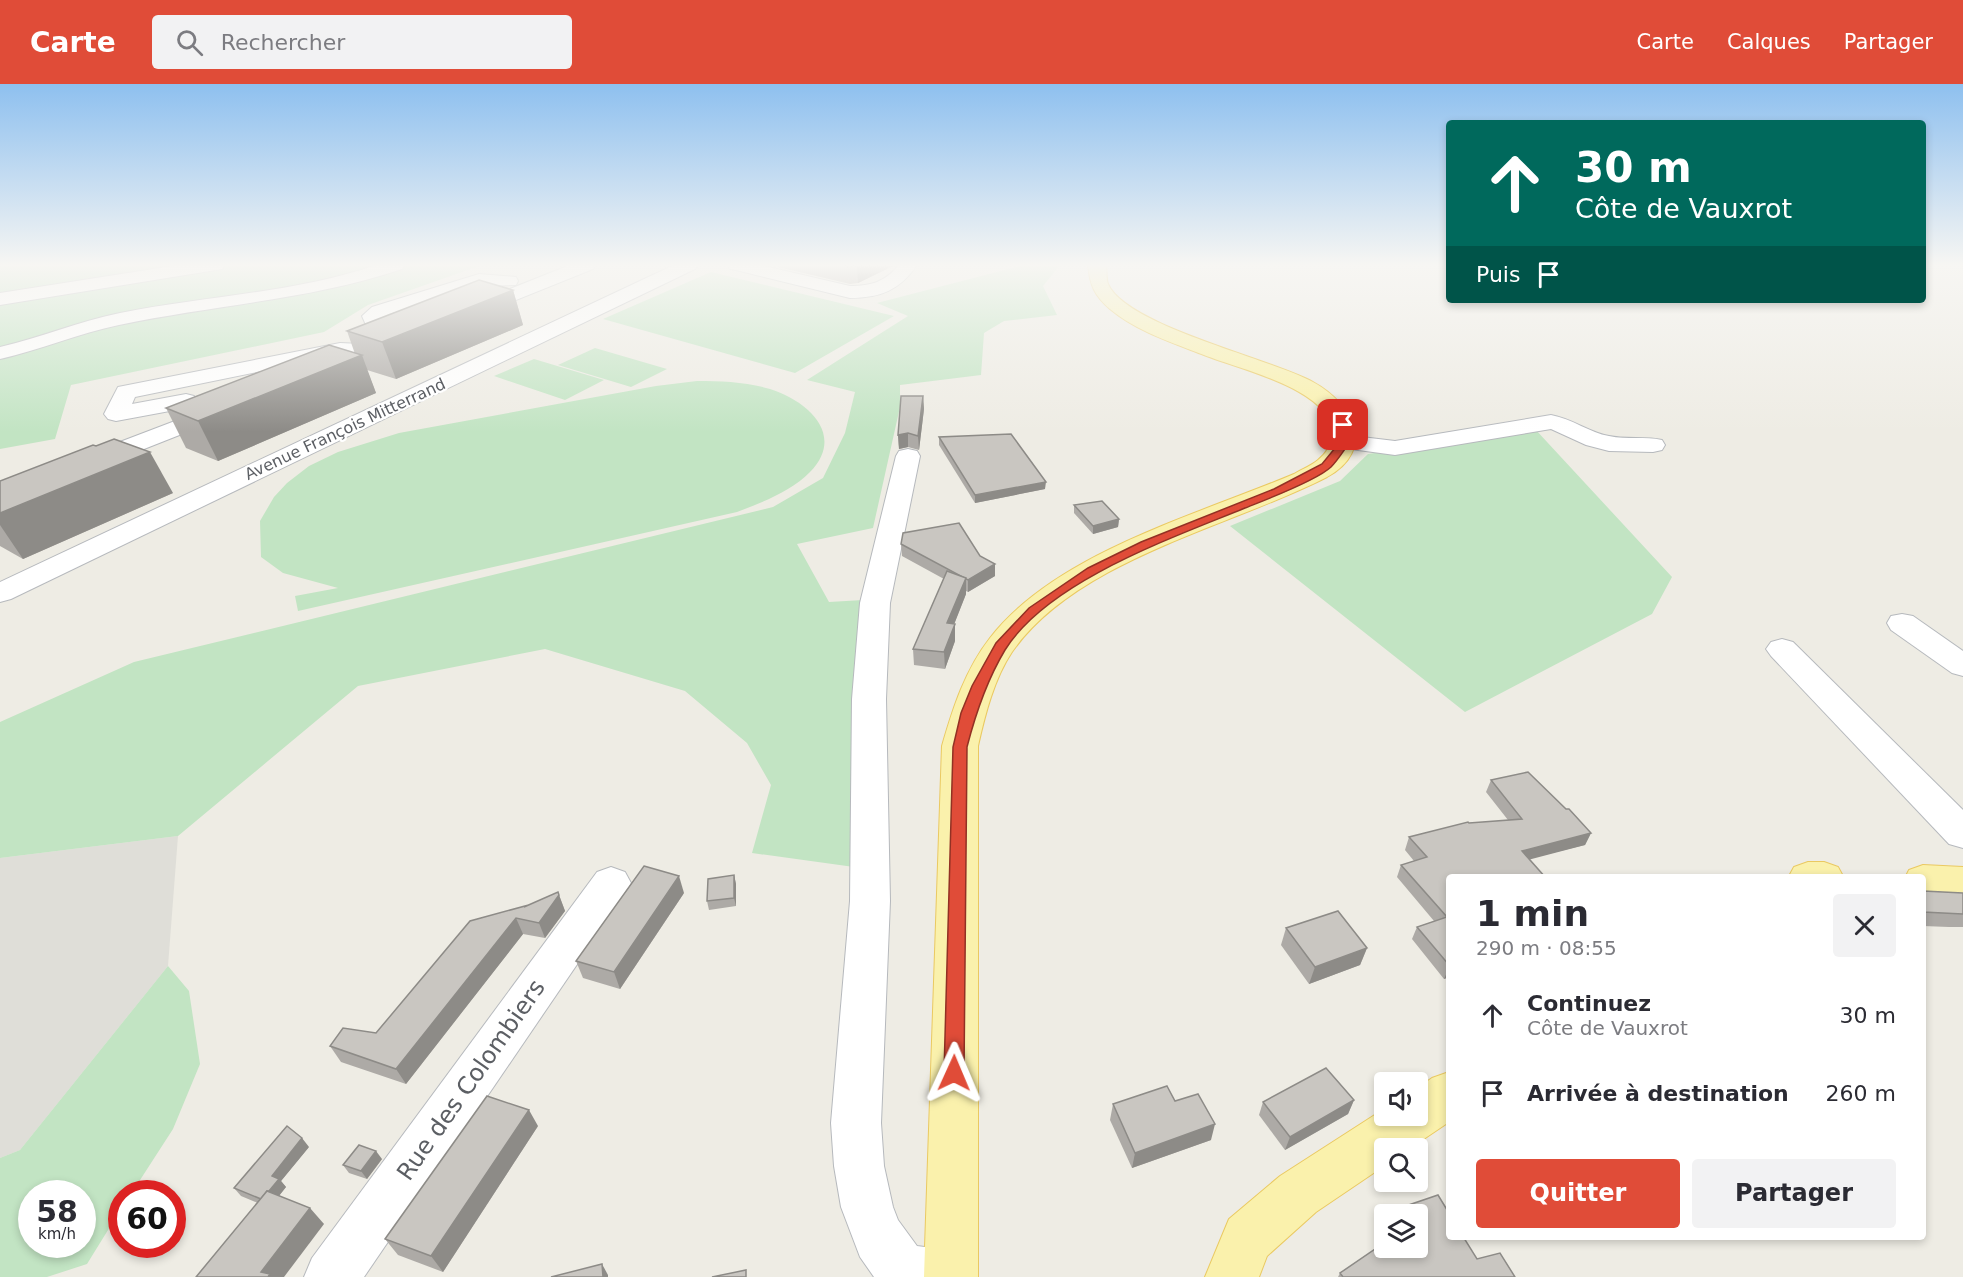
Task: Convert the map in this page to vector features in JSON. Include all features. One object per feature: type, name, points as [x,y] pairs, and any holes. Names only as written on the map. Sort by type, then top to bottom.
[{"type":"main road","points":[[949,1277],[960,747],[979,686],[1001,646],[1033,610],[1092,570],[1145,545],[1303,479],[1326,466],[1345,442],[1346,434],[1339,416],[1315,392],[1289,378],[1176,337],[1141,321]]},
{"type":"main road","points":[[1926,881],[1963,883]]},
{"type":"main road","points":[[1428,1108],[1446,1096]]},
{"type":"main road","points":[[1232,1277],[1248,1238],[1298,1194],[1402,1126]]},
{"type":"street","points":[[0,353],[109,321]]},
{"type":"street","points":[[373,321],[396,321]]},
{"type":"street","name":"Avenue François Mitterrand","points":[[0,592],[572,321]]},
{"type":"street","points":[[300,379],[429,328]]},
{"type":"street","points":[[186,401],[116,414],[126,392],[340,349],[376,349]]},
{"type":"street","points":[[70,470],[234,405]]},
{"type":"street","points":[[1345,442],[1395,448],[1551,422],[1567,424],[1596,440],[1616,445],[1653,445]]},
{"type":"street","points":[[908,456],[875,603],[869,699],[870,901],[856,1123],[859,1166],[867,1207],[879,1238],[898,1265],[916,1273],[949,1277]]},
{"type":"street","points":[[1902,623],[1963,666]]},
{"type":"street","points":[[1782,649],[1963,834]]},
{"type":"street","name":"Rue des Colombiers","points":[[331,1277],[611,882]]},
{"type":"shaded area","points":[[178,836],[168,966],[20,1150],[0,1158],[0,858]]},
{"type":"green space","points":[[0,321],[342,321],[324,332],[71,385],[55,439],[0,449]]},
{"type":"green space","points":[[609,321],[886,321],[795,373]]},
{"type":"green space","points":[[901,321],[1007,321],[984,333],[981,375],[900,385],[900,407],[873,528],[797,544],[829,602],[863,600],[854,867],[752,853],[771,785],[747,743],[685,691],[545,649],[358,686],[178,836],[0,858],[0,722],[134,662],[773,507],[823,478],[845,433],[855,392],[807,380]]},
{"type":"green space","points":[[595,348],[667,369],[631,387],[558,365]]},
{"type":"green space","points":[[534,359],[604,380],[565,400],[494,376]]},
{"type":"green space","points":[[697,381],[734,382],[761,387],[784,394],[797,402],[818,421],[823,433],[824,445],[820,458],[810,472],[785,491],[737,512],[298,611],[295,596],[338,588],[283,573],[261,557],[260,521],[274,497],[287,483],[309,466],[338,452],[399,433],[656,386]]},
{"type":"green space","points":[[1535,429],[1672,577],[1652,614],[1465,712],[1230,526],[1340,481],[1368,454]]},
{"type":"green space","points":[[168,966],[189,991],[200,1064],[173,1129],[140,1180],[108,1180],[108,1230],[96,1249],[96,1180],[18,1180],[18,1258],[91,1258],[87,1264],[47,1277],[0,1277],[0,1158],[20,1150]]},
{"type":"building","points":[[374,321],[436,321],[382,342],[347,331]]},
{"type":"building","points":[[329,345],[362,355],[198,421],[166,408]]},
{"type":"building","points":[[901,396],[923,396],[918,436],[908,433],[898,435]]},
{"type":"building","points":[[1011,434],[1046,482],[975,495],[939,437]]},
{"type":"building","points":[[114,439],[150,452],[0,513],[0,481]]},
{"type":"building","points":[[1102,501],[1119,519],[1093,526],[1074,505]]},
{"type":"building","points":[[959,523],[980,556],[995,564],[968,580],[901,544],[903,533]]},
{"type":"building","points":[[947,571],[966,578],[947,623],[955,624],[944,652],[913,649]]},
{"type":"building","points":[[1528,772],[1566,809],[1569,809],[1591,833],[1522,851],[1542,874],[1446,874],[1446,916],[1401,865],[1427,857],[1409,837],[1468,822],[1522,819],[1491,780]]},
{"type":"building","points":[[644,866],[679,876],[614,972],[576,961]]},
{"type":"building","points":[[734,875],[734,898],[707,901],[708,879]]},
{"type":"building","points":[[1926,891],[1963,893],[1963,914],[1926,912]]},
{"type":"building","points":[[558,892],[559,895],[539,923],[516,918],[396,1069],[330,1046],[343,1028],[376,1033],[470,921],[524,907]]},
{"type":"building","points":[[1338,911],[1367,948],[1315,967],[1286,928]]},
{"type":"building","points":[[1446,917],[1446,961],[1417,927]]},
{"type":"building","points":[[1326,1068],[1354,1100],[1290,1137],[1263,1102]]},
{"type":"building","points":[[1167,1086],[1175,1101],[1198,1094],[1215,1124],[1135,1153],[1113,1104]]},
{"type":"building","points":[[487,1096],[529,1110],[431,1256],[385,1239]]},
{"type":"building","points":[[287,1126],[302,1138],[272,1176],[279,1179],[269,1191],[261,1199],[234,1188]]},
{"type":"building","points":[[359,1145],[376,1151],[361,1171],[343,1165]]},
{"type":"building","points":[[267,1191],[310,1208],[261,1272],[270,1274],[268,1277],[196,1277]]},
{"type":"building","points":[[1438,1195],[1446,1208],[1446,1240],[1465,1240],[1477,1259],[1500,1253],[1515,1277],[1343,1277],[1340,1273],[1374,1250],[1374,1258],[1428,1258],[1428,1204],[1412,1204]]},
{"type":"building","points":[[602,1264],[603,1277],[551,1277]]},
{"type":"building","points":[[746,1270],[746,1277],[712,1277]]},
{"type":"route","points":[[954,1073],[960,747],[979,686],[1001,646],[1033,610],[1092,570],[1145,545],[1277,491],[1326,466],[1345,442],[1346,434],[1343,425]]}]
